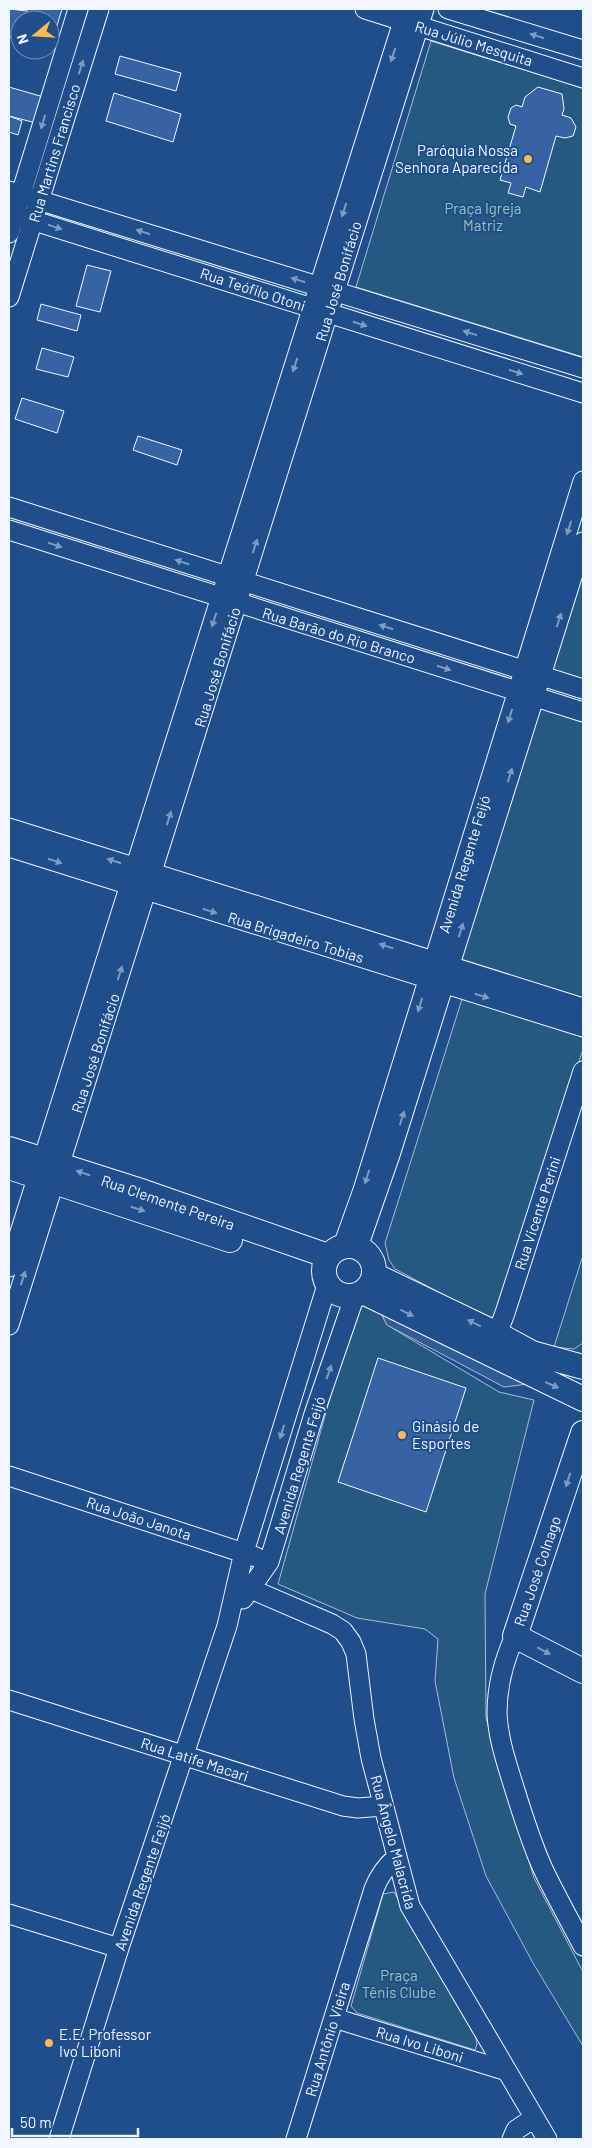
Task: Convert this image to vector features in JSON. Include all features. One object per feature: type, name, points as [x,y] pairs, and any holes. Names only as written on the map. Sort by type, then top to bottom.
[{"type":"main road","name":"Rua Clemente Pereira","points":[[9,1149],[48,1171]]},
{"type":"main road","name":"Rua Clemente Pereira","points":[[9,1167],[48,1171],[336,1261],[343,1296],[364,1287]]},
{"type":"main road","points":[[336,1261],[365,1251],[370,1258],[364,1287],[499,1347],[583,1398]]},
{"type":"main road","points":[[499,1347],[532,1353],[583,1367]]},
{"type":"main road","points":[[583,1371],[580,1384],[583,1398]]},
{"type":"main road","name":"Rua José Colnago","points":[[583,1433],[515,1636],[583,1671]]},
{"type":"street","name":"Rua Martins Francisco","points":[[9,233],[15,192],[78,9]]},
{"type":"street","name":"Rua Martins Francisco","points":[[9,297],[99,9]]},
{"type":"street","name":"Rua Júlio Mesquita","points":[[365,9],[413,16],[583,78]]},
{"type":"street","name":"Rua Júlio Mesquita","points":[[448,9],[576,48]]},
{"type":"street","name":"Rua José Bonifácio","points":[[9,1325],[48,1171],[413,16]]},
{"type":"street","points":[[562,71],[576,48]]},
{"type":"street","name":"Rua Teófilo Otoni","points":[[15,192],[583,368]]},
{"type":"street","name":"Rua Teófilo Otoni","points":[[12,214],[583,393]]},
{"type":"street","name":"Avenida Regente Feijó","points":[[533,673],[582,490]]},
{"type":"street","name":"Rua Barão do Rio Branco","points":[[9,507],[583,689]]},
{"type":"street","name":"Rua Barão do Rio Branco","points":[[9,530],[583,712]]},
{"type":"street","name":"Avenida Regente Feijó","points":[[59,2139],[119,1948],[227,1626],[244,1586],[244,1552],[336,1261],[383,1152],[526,694],[583,542]]},
{"type":"street","name":"Rua Brigadeiro Tobias","points":[[9,828],[141,879],[277,922],[439,972],[583,1008]]},
{"type":"street","name":"Rua Brigadeiro Tobias","points":[[9,847],[141,879]]},
{"type":"street","name":"Rua Brigadeiro Tobias","points":[[439,972],[583,1027]]},
{"type":"street","name":"Rua Vicente Perini","points":[[499,1347],[583,1071]]},
{"type":"street","name":"Rua Vicente Perini","points":[[499,1347],[583,1106]]},
{"type":"street","name":"Rua José Bonifácio","points":[[9,1267],[48,1171]]},
{"type":"street","name":"Avenida Regente Feijó","points":[[244,1586],[269,1562],[314,1414],[364,1287]]},
{"type":"street","points":[[290,1407],[314,1414]]},
{"type":"street","name":"Rua João Janota","points":[[9,1476],[244,1552],[269,1562]]},
{"type":"street","name":"Rua Ângelo Malacrida","points":[[244,1586],[332,1624],[343,1631],[350,1642],[356,1654],[364,1719],[383,1806],[413,1914],[547,2139]]},
{"type":"street","points":[[515,1636],[506,1656],[498,1696],[497,1712],[500,1738],[524,1821],[544,1871],[583,1946]]},
{"type":"street","name":"Rua Latife Macari","points":[[9,1700],[349,1808],[383,1806]]},
{"type":"street","name":"Rua Antônio Vieira","points":[[296,2139],[378,1877],[387,1865],[396,1858]]},
{"type":"street","points":[[9,1914],[119,1948]]},
{"type":"street","name":"Rua Ivo Liboni","points":[[334,2018],[507,2071]]},
{"type":"street","points":[[512,2139],[516,2130],[534,2118]]},
{"type":"green space","name":"Praça Igreja Matriz","points":[[431,41],[583,88],[583,357],[356,287]]},
{"type":"green space","points":[[583,552],[583,689],[541,676]]},
{"type":"green space","points":[[535,697],[583,712],[583,1008],[450,966]]},
{"type":"green space","points":[[463,996],[583,1035],[583,1049],[497,1323],[395,1269],[389,1260],[385,1243]]},
{"type":"green space","points":[[583,1255],[583,1343],[574,1349],[554,1347]]},
{"type":"green space","points":[[376,1303],[387,1325],[499,1392],[534,1400],[485,1594],[486,1718],[534,1878],[583,1972],[583,2046],[533,1963],[486,1876],[454,1778],[435,1681],[438,1639],[425,1629],[357,1618],[278,1584],[356,1305]]},
{"type":"green space","name":"Praça Tênis Clube","points":[[394,1892],[476,2038],[475,2050],[357,2013],[351,2006],[383,1894]]},
{"type":"shaded area","points":[[370,1291],[544,1382],[504,1387],[387,1325]]},
{"type":"building","points":[[9,9],[18,10],[10,10],[9,37]]},
{"type":"building","points":[[27,9],[62,9],[60,16],[60,10],[27,10]]},
{"type":"building","points":[[120,56],[181,73],[176,91],[115,74]]},
{"type":"building","points":[[9,87],[47,98],[40,124],[9,116]]},
{"type":"building","name":"Paróquia Nossa Senhora Aparecida","points":[[538,87],[562,94],[564,109],[562,115],[571,118],[576,127],[573,136],[565,138],[556,136],[540,192],[526,187],[523,197],[508,193],[511,183],[500,180],[516,126],[510,124],[508,117],[511,108],[516,105],[522,107],[525,97]]},
{"type":"building","points":[[114,93],[181,114],[173,142],[106,121]]},
{"type":"building","points":[[9,116],[22,121],[18,135],[9,132]]},
{"type":"building","points":[[87,265],[111,271],[100,312],[76,306]]},
{"type":"building","points":[[41,304],[81,315],[77,331],[37,320]]},
{"type":"building","points":[[42,348],[74,357],[68,377],[36,369]]},
{"type":"building","points":[[22,398],[64,411],[57,433],[15,419]]},
{"type":"building","points":[[138,436],[182,450],[177,465],[133,450]]},
{"type":"building","name":"Ginásio de Esportes","points":[[378,1358],[466,1388],[426,1512],[338,1482]]},
{"type":"place","name":"Paróquia Nossa Senhora Aparecida","points":[[528,159]]},
{"type":"place","name":"Ginásio de Esportes","points":[[402,1435]]},
{"type":"place","name":"E.E. Professor Ivo Liboni","points":[[49,2043]]}]
